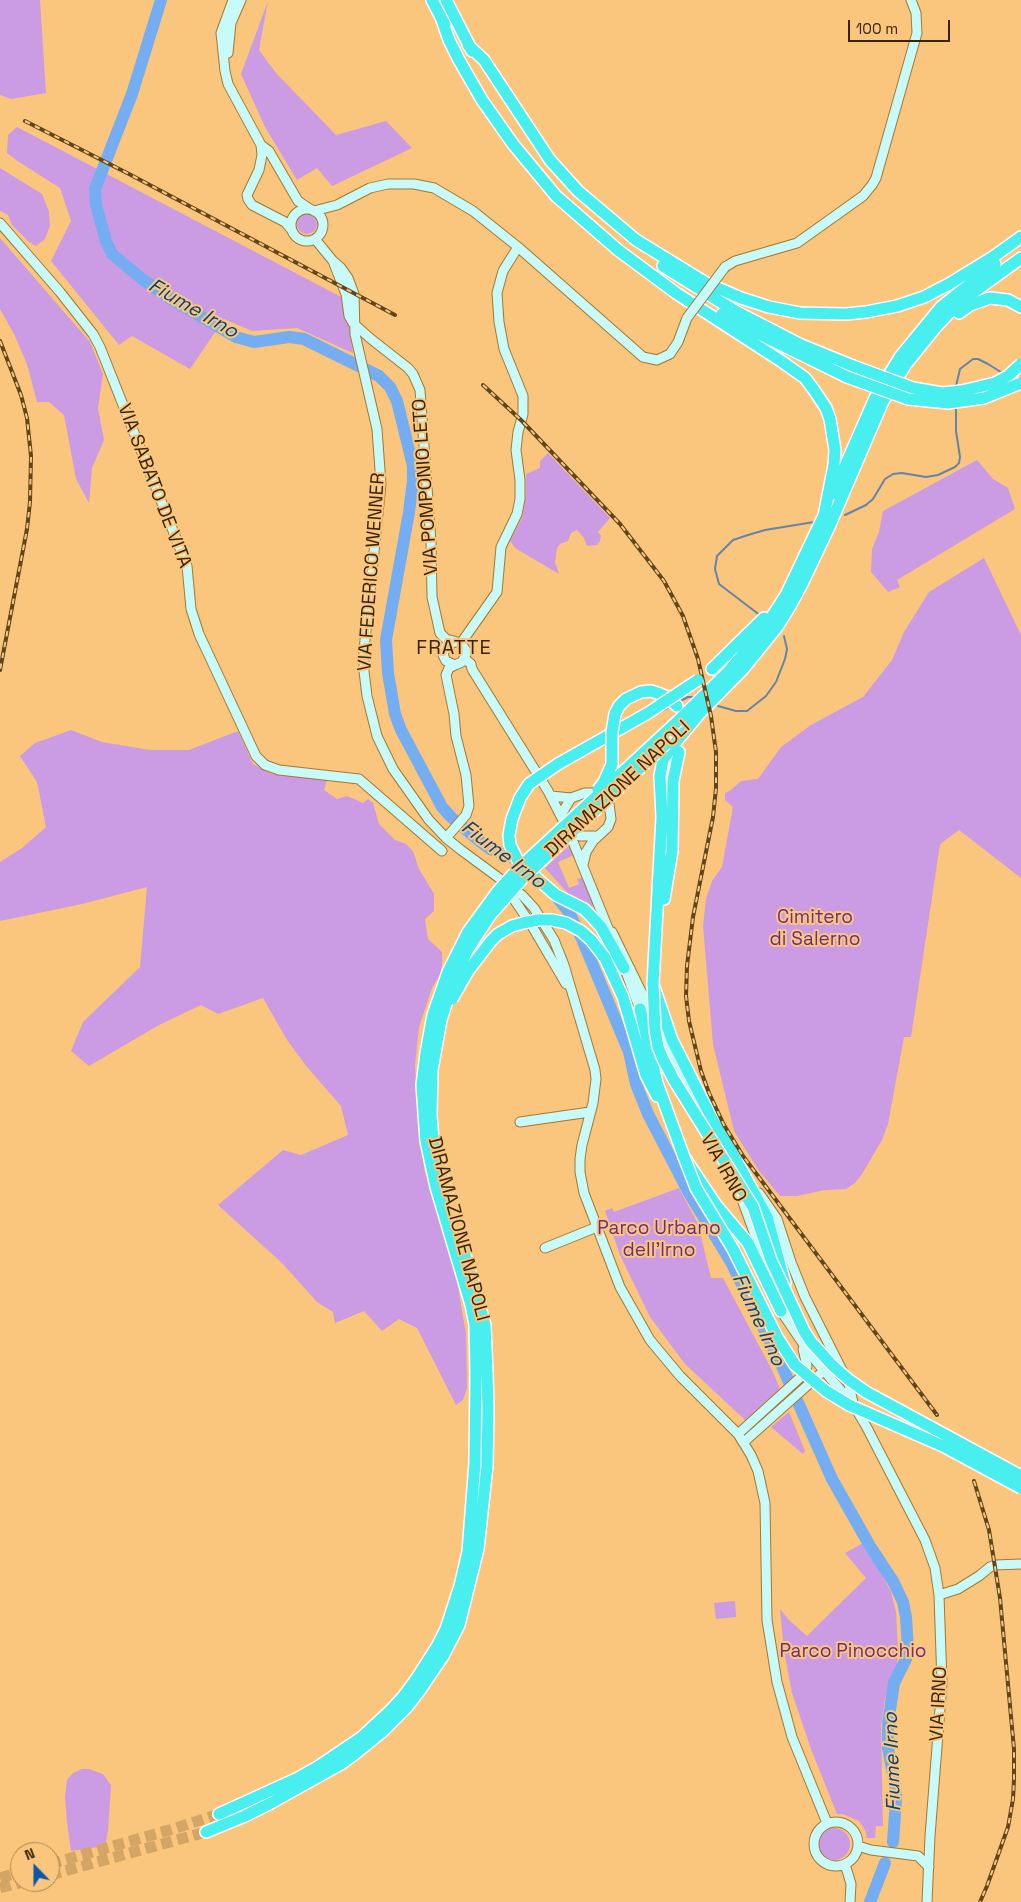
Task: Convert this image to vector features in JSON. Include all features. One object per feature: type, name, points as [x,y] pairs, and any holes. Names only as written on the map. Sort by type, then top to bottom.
[{"type":"highway","points":[[432,0],[480,84],[535,164],[574,206],[620,244],[689,294],[741,325],[847,377],[908,399],[948,403],[984,398],[1021,383]]},
{"type":"highway","points":[[446,0],[468,45],[506,108],[545,164],[571,192],[603,221],[668,269],[735,311],[799,344],[912,388],[942,393],[962,392],[990,385],[1008,376],[1021,364]]},
{"type":"highway","points":[[442,20],[449,40],[482,100],[525,159],[562,203],[618,250],[676,292],[805,378],[828,414],[834,444],[834,465],[824,516]]},
{"type":"highway","points":[[468,45],[484,60],[550,160],[578,191],[636,240],[706,283],[741,298],[770,307],[800,313],[846,314],[897,306],[924,297],[949,284],[1021,237]]},
{"type":"highway","name":"DIRAMAZIONE NAPOLI","points":[[206,1832],[245,1816],[321,1770],[377,1724],[403,1697],[428,1662],[446,1629],[460,1586],[475,1530],[486,1466],[488,1409],[471,1304],[430,1166],[426,1141],[422,1085],[433,1015],[448,972],[468,932],[513,874],[678,721],[734,666],[764,629],[786,595],[824,516],[871,405],[900,358],[942,307],[967,285],[1021,245]]},
{"type":"highway","name":"DIRAMAZIONE NAPOLI","points":[[482,1373],[484,1325],[472,1277],[443,1185],[433,1140],[431,1115],[432,1070],[441,1020],[453,982],[468,948],[496,908],[522,879],[672,748],[700,713],[747,664],[777,627],[802,584],[826,534],[883,401],[915,352],[949,313],[974,292],[1021,258]]},
{"type":"highway","points":[[915,352],[970,305],[990,298],[1001,298],[1021,306]]},
{"type":"highway","points":[[712,669],[786,595]]},
{"type":"highway","points":[[624,968],[601,928],[584,909],[556,895],[522,866],[510,845],[510,829],[520,798],[529,784],[544,772],[633,722],[698,680]]},
{"type":"highway","points":[[513,874],[514,868],[522,859],[604,782],[613,758],[612,732],[614,714],[619,706],[640,692],[651,692],[667,697],[677,706]]},
{"type":"highway","points":[[672,748],[663,760],[660,776],[662,817],[654,984],[655,1030],[658,1047],[674,1080],[753,1207],[771,1260],[782,1280],[786,1308]]},
{"type":"highway","points":[[657,925],[666,892],[672,851],[672,748]]},
{"type":"highway","points":[[441,1020],[468,971],[498,934],[512,926],[538,920],[566,922],[591,940],[605,958],[623,997],[649,1082],[665,1107]]},
{"type":"highway","points":[[654,984],[672,1040],[712,1119],[764,1212],[770,1228],[786,1308]]},
{"type":"highway","points":[[640,1009],[665,1107],[696,1188],[733,1249],[777,1338],[795,1365],[826,1391],[849,1405],[943,1446],[1021,1488]]},
{"type":"highway","points":[[684,1157],[716,1205],[748,1243],[786,1308],[811,1342],[832,1365],[849,1380],[893,1407],[1021,1476]]},
{"type":"highway","name":"DIRAMAZIONE NAPOLI","points":[[219,1814],[321,1770]]},
{"type":"main road","points":[[233,0],[221,33],[228,84],[234,92],[246,119],[293,193],[301,204],[322,218],[323,227],[316,239],[311,241],[300,240],[293,234],[288,223],[252,205],[248,199],[247,195],[259,170],[262,155],[261,144]]},
{"type":"main road","points":[[234,92],[227,48],[231,23],[241,0]]},
{"type":"main road","points":[[291,229],[291,221],[295,214],[302,210],[337,205],[370,188],[388,184],[414,184],[434,188],[473,211],[518,247],[646,358],[657,360],[670,354],[678,342],[687,318],[725,267],[735,261],[797,243],[863,196],[872,185],[876,178],[917,33],[916,13],[911,0]]},
{"type":"main road","points":[[259,170],[267,166],[272,167],[289,192],[293,193]]},
{"type":"main road","name":"VIA SABATO DE VITA","points":[[0,223],[26,251],[71,306],[93,334],[100,347],[187,566],[191,609],[199,634],[256,756],[261,762],[278,770],[359,779],[442,851]]},
{"type":"main road","name":"VIA FEDERICO WENNER","points":[[316,239],[348,278],[354,294],[355,315],[353,323],[377,429],[381,484],[364,637],[364,671],[367,696],[378,736],[393,769],[429,820],[446,838],[522,895],[546,924],[560,957],[595,1070],[595,1088],[582,1145],[580,1172],[584,1193],[620,1287],[650,1340],[680,1376],[738,1434],[758,1471],[762,1486],[766,1526],[767,1620],[777,1682],[792,1737],[827,1823]]},
{"type":"main road","points":[[455,665],[446,661],[443,655],[446,646],[458,642],[497,592],[501,547],[517,514],[520,499],[520,480],[516,450],[523,414],[523,396],[504,349],[499,322],[497,293],[503,271],[518,247]]},
{"type":"main road","name":"VIA POMPONIO LETO","points":[[353,323],[408,368],[413,374],[420,390],[432,542],[432,597],[440,633],[446,639],[458,642]]},
{"type":"main road","points":[[446,838],[466,815],[469,806],[466,775],[456,736],[454,714],[446,675],[449,668],[465,659],[467,652],[458,642]]},
{"type":"main road","name":"VIA IRNO","points":[[465,659],[471,664],[472,669],[561,815],[668,1075],[732,1178],[743,1200],[772,1280],[795,1330],[810,1354],[854,1406],[925,1540],[935,1568],[940,1595],[942,1683],[927,1902]]},
{"type":"main road","points":[[551,796],[571,798],[585,793],[592,793],[599,795],[609,804],[611,819],[608,827],[596,836],[586,852],[583,865]]},
{"type":"main road","points":[[561,815],[571,798]]},
{"type":"main road","points":[[569,832],[580,836],[596,836]]},
{"type":"main road","name":"VIA IRNO","points":[[605,920],[634,975],[680,1072],[721,1140],[777,1219],[787,1253],[816,1319],[849,1384],[854,1406]]},
{"type":"main road","points":[[520,1122],[590,1112]]},
{"type":"main road","points":[[545,1248],[597,1228]]},
{"type":"main road","points":[[795,1330],[803,1335],[809,1333],[816,1325],[816,1319]]},
{"type":"main road","points":[[738,1434],[802,1377],[806,1371],[807,1364],[795,1330]]},
{"type":"main road","points":[[744,1442],[824,1371],[831,1363],[832,1350]]},
{"type":"main road","points":[[812,1382],[833,1380]]},
{"type":"main road","points":[[940,1595],[958,1588],[990,1567],[1021,1564]]},
{"type":"main road","points":[[827,1823],[846,1824],[855,1833],[858,1846],[855,1854],[845,1864],[830,1865],[819,1859],[816,1854],[814,1847],[815,1835],[827,1823]]},
{"type":"main road","points":[[918,1856],[926,1850],[930,1842]]},
{"type":"main road","points":[[858,1846],[871,1850],[918,1856],[929,1868]]},
{"type":"main road","points":[[845,1864],[851,1884],[850,1902]]},
{"type":"green space","points":[[0,0],[40,0],[46,93],[11,99],[0,95]]},
{"type":"green space","points":[[268,1],[259,50],[276,73],[336,135],[386,121],[412,148],[332,186],[317,168],[297,180],[265,127],[241,74]]},
{"type":"green space","points":[[17,127],[345,299],[353,353],[297,328],[252,331],[224,319],[190,369],[132,336],[119,345],[51,261],[71,221],[60,188],[7,153],[8,135]]},
{"type":"green space","points":[[0,168],[42,194],[49,212],[50,226],[45,239],[36,246],[29,242],[12,225],[8,215],[0,211]]},
{"type":"green space","points":[[307,214],[314,217],[317,224],[314,231],[307,234],[300,231],[297,224],[300,217]]},
{"type":"green space","points":[[0,238],[90,342],[103,374],[98,408],[104,440],[92,468],[89,503],[76,479],[64,415],[49,402],[37,402],[27,364],[14,334],[0,309]]},
{"type":"green space","points":[[548,453],[610,518],[598,532],[601,536],[597,545],[587,546],[584,538],[577,530],[571,533],[568,541],[560,544],[557,548],[555,562],[559,574],[515,548],[510,541],[522,518],[526,496],[526,474],[540,468],[540,461]]},
{"type":"green space","points":[[977,460],[993,479],[1008,488],[1015,509],[897,580],[900,587],[888,592],[871,572],[872,549],[879,532],[883,511]]},
{"type":"green space","name":"Cimitero di Salerno","points":[[984,558],[1021,635],[1021,878],[959,830],[940,844],[911,1037],[904,1037],[888,1124],[882,1140],[862,1174],[855,1183],[846,1189],[825,1190],[797,1196],[780,1196],[759,1171],[734,1131],[713,1044],[703,926],[706,899],[712,881],[722,867],[733,807],[725,800],[725,793],[741,781],[758,779],[781,747],[811,725],[863,697],[892,660],[904,632],[929,592]]},
{"type":"green space","points":[[71,730],[102,742],[150,750],[189,750],[238,731],[253,764],[272,774],[327,780],[324,790],[337,799],[347,796],[363,803],[368,799],[373,803],[379,824],[395,840],[406,844],[413,851],[419,869],[434,894],[434,911],[425,919],[428,939],[442,952],[442,972],[432,988],[419,1027],[415,1065],[418,1127],[425,1172],[457,1281],[466,1334],[467,1388],[463,1400],[456,1405],[417,1328],[399,1319],[382,1331],[364,1311],[335,1323],[333,1312],[317,1302],[282,1263],[218,1205],[283,1150],[301,1155],[348,1135],[341,1106],[307,1067],[287,1040],[263,998],[218,1014],[201,1005],[159,1025],[89,1066],[71,1051],[83,1022],[140,967],[147,887],[82,904],[0,921],[0,862],[22,848],[46,827],[37,782],[20,756],[35,743]]},
{"type":"green space","points":[[570,845],[574,855],[558,862],[569,888],[579,884],[577,879],[583,877],[594,904],[591,909],[573,899],[545,868]]},
{"type":"green space","name":"Parco Urbano dell'Irno","points":[[679,1188],[698,1224],[711,1278],[723,1278],[772,1370],[780,1389],[745,1420],[685,1364],[650,1317],[620,1255],[605,1211],[612,1208],[614,1212]]},
{"type":"green space","points":[[789,1412],[805,1451],[803,1454],[771,1427]]},
{"type":"green space","name":"Parco Pinocchio","points":[[863,1543],[873,1556],[891,1592],[896,1612],[898,1650],[897,1665],[885,1699],[881,1726],[883,1826],[876,1826],[875,1838],[867,1838],[865,1830],[859,1821],[843,1814],[837,1814],[811,1749],[792,1693],[784,1651],[780,1609],[807,1636],[866,1578],[845,1553]]},
{"type":"green space","points":[[735,1601],[736,1617],[716,1619],[714,1603]]},
{"type":"green space","points":[[82,1769],[89,1769],[103,1774],[111,1785],[108,1831],[105,1846],[71,1851],[65,1797],[67,1780],[73,1773]]},
{"type":"green space","points":[[834,1828],[840,1829],[845,1833],[849,1838],[849,1850],[845,1855],[840,1859],[834,1860],[828,1859],[823,1855],[819,1850],[818,1844],[819,1838],[823,1833],[828,1829]]},
{"type":"waterway","name":"Fiume Irno","points":[[161,0],[132,94],[95,189],[96,205],[106,241],[112,254],[142,279],[171,299],[236,337],[254,342],[289,337],[304,339],[379,376],[390,387],[397,401],[413,466],[409,512],[386,640],[388,673],[395,714],[401,730],[442,807],[451,817],[490,849],[508,855],[523,865]]},
{"type":"waterway","points":[[956,386],[960,369],[973,359],[978,359],[1004,374]]},
{"type":"waterway","points":[[845,515],[866,505],[873,499],[885,479],[893,474],[902,473],[926,477],[938,475],[955,467],[959,463],[960,457],[956,431],[956,406]]},
{"type":"waterway","points":[[761,616],[719,584],[715,569],[717,556],[733,540],[765,530],[814,522]]},
{"type":"waterway","points":[[718,706],[736,711],[747,711],[766,696],[776,682],[785,659],[787,649],[784,636]]},
{"type":"waterway","points":[[680,701],[693,697]]},
{"type":"waterway","points":[[658,713],[671,706]]},
{"type":"waterway","name":"Fiume Irno","points":[[554,894],[569,912],[582,939],[629,1052],[636,1084],[648,1114],[689,1193],[732,1264],[781,1364],[832,1479],[870,1546],[893,1581],[903,1602],[908,1649],[906,1659],[894,1683],[888,1724],[888,1748],[896,1800],[893,1842]]},
{"type":"waterway","name":"Fiume Irno","points":[[870,1902],[885,1863]]},
{"type":"tunnel","points":[[60,1861],[219,1814]]},
{"type":"tunnel","points":[[60,1872],[206,1832]]},
{"type":"tunnel","points":[[0,1878],[10,1875]]},
{"type":"tunnel","points":[[0,1888],[10,1885]]},
{"type":"railway","points":[[25,121],[395,315]]},
{"type":"railway","points":[[0,341],[21,395],[27,418],[31,456],[30,502],[27,529],[0,670]]},
{"type":"railway","points":[[483,385],[522,421],[620,524],[664,581],[683,616],[698,659],[711,716],[716,752],[716,788],[713,817],[693,917],[687,966],[686,996],[689,1021],[701,1071],[724,1125],[743,1156],[937,1415]]},
{"type":"railway","points":[[974,1481],[989,1530],[1000,1598],[1014,1749],[1013,1799],[1008,1827],[980,1902]]},
{"type":"district","name":"FRATTE","points":[[454,649]]}]
